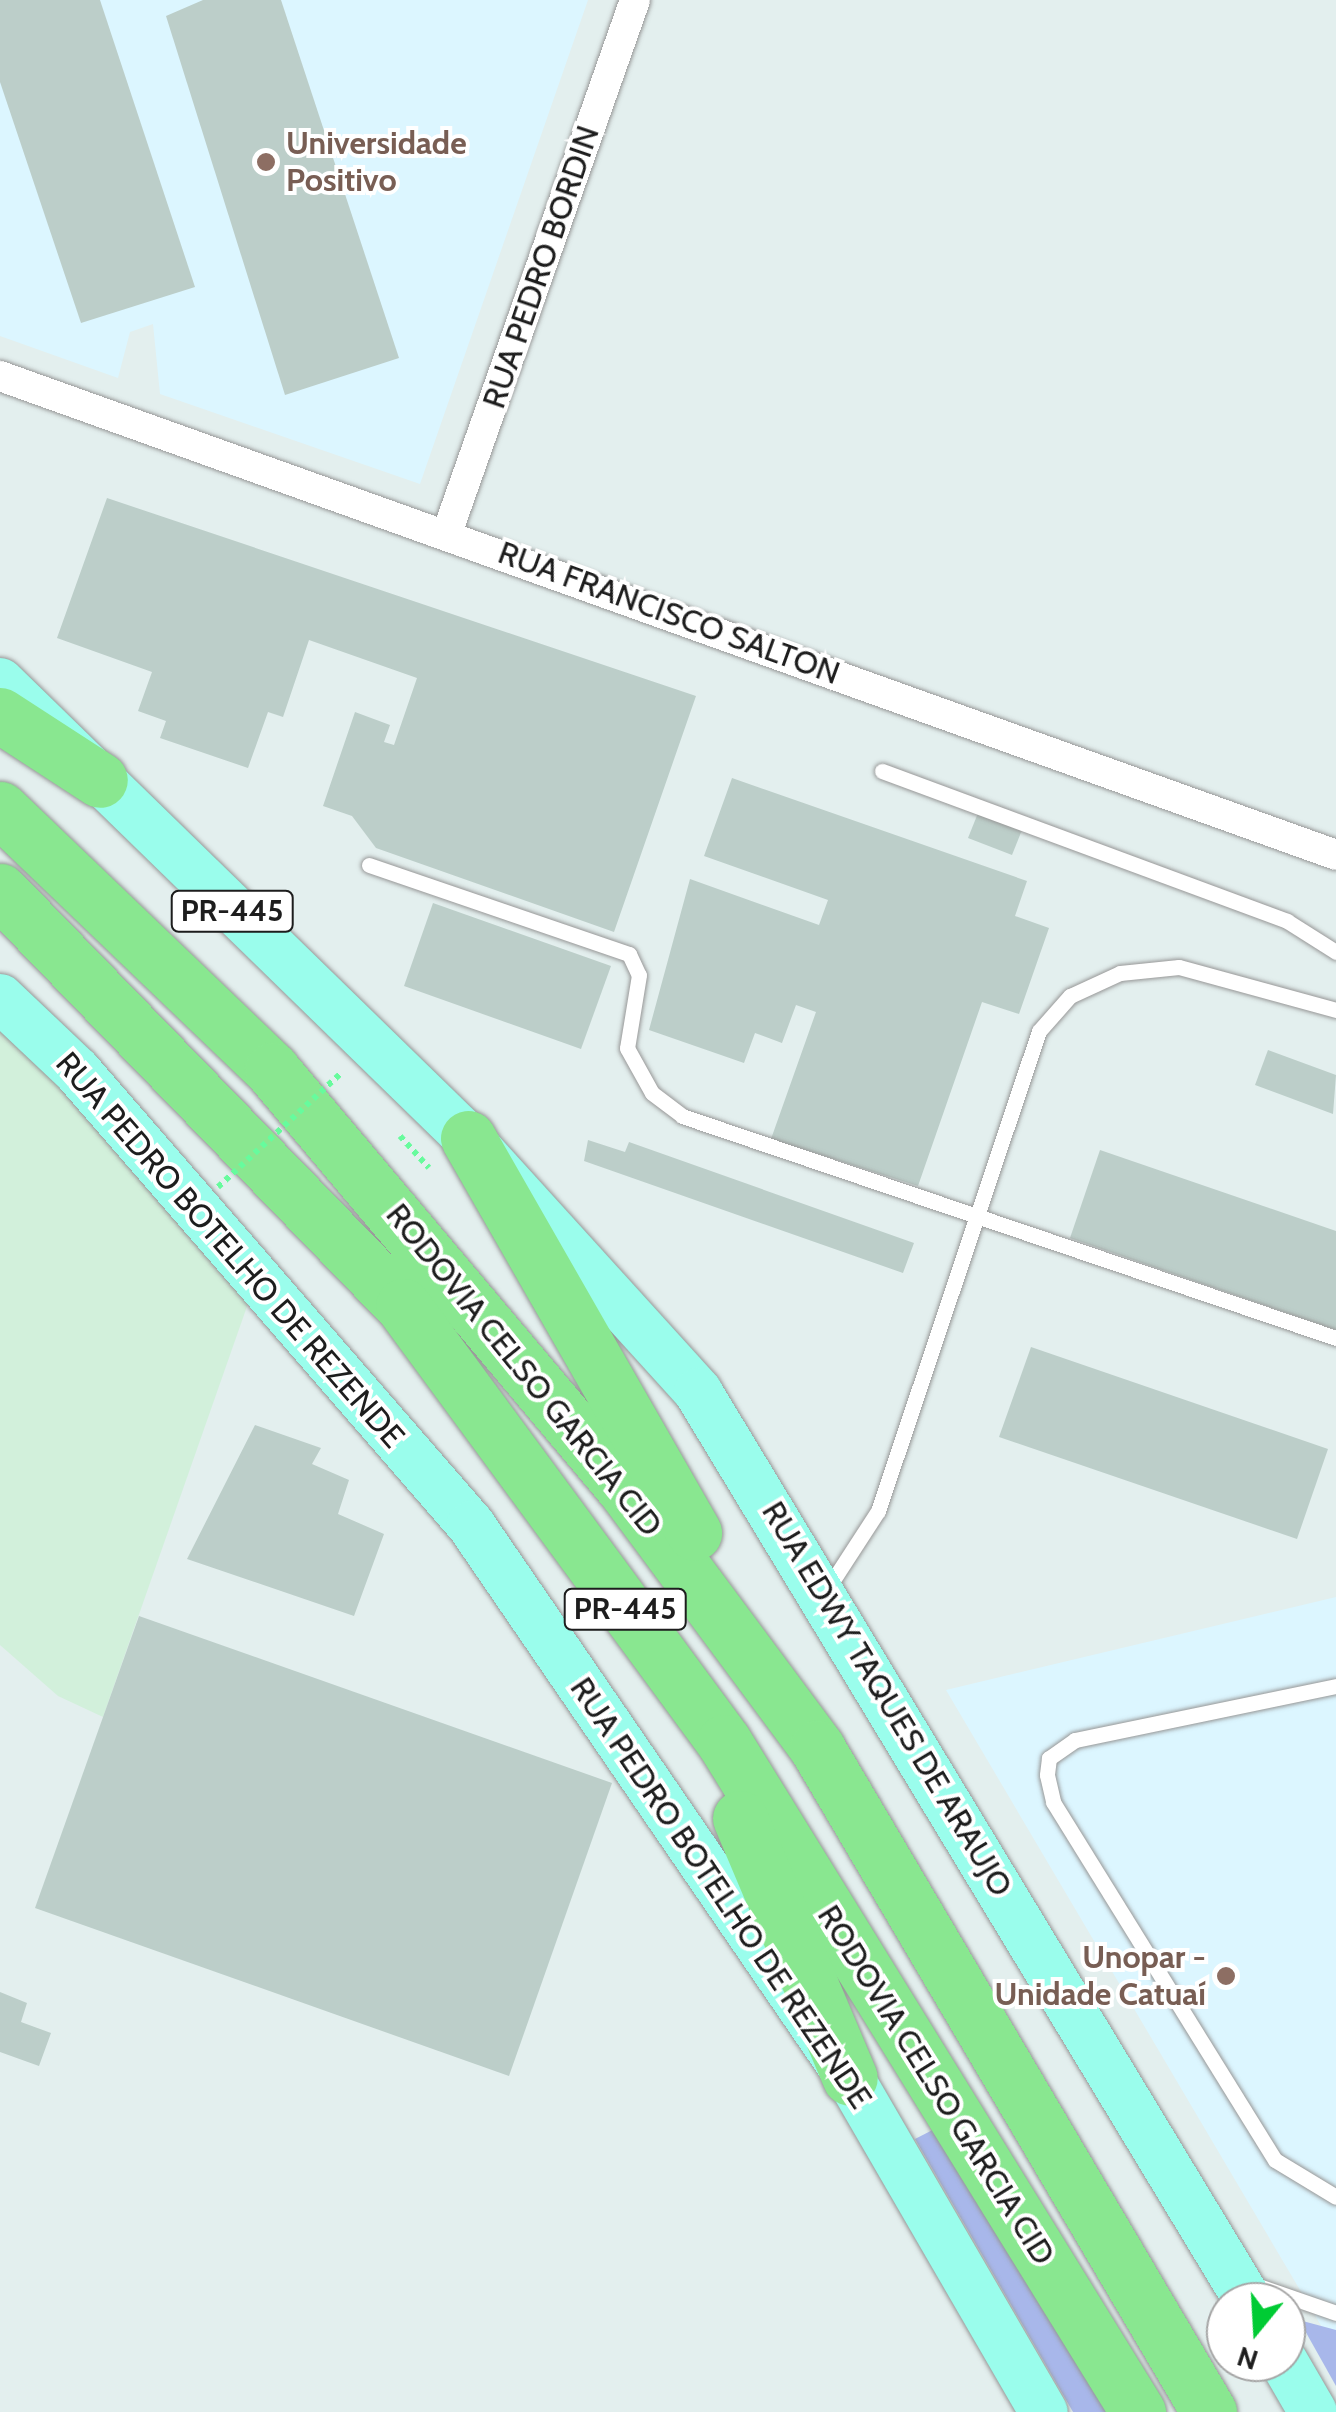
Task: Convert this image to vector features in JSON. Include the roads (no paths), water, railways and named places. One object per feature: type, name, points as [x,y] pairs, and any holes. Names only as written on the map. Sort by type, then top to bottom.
[{"type":"highway","points":[[0,714],[100,780]]},
{"type":"highway","name":"RODOVIA CELSO GARCIA CID","points":[[0,809],[272,1070],[564,1413],[817,1748],[1209,2412]]},
{"type":"highway","name":"RODOVIA CELSO GARCIA CID","points":[[0,891],[403,1306],[686,1692],[1138,2412]]},
{"type":"highway","points":[[468,1138],[817,1748]]},
{"type":"highway","points":[[686,1692],[850,2078]]},
{"type":"main road","name":"PR-445","points":[[0,682],[468,1138]]},
{"type":"main road","name":"RUA PEDRO BOTELHO DE REZENDE","points":[[0,998],[77,1071],[471,1525],[850,2078],[1044,2412]]},
{"type":"main road","name":"RUA EDWY TAQUES DE ARAUJO","points":[[468,1138],[698,1392],[826,1590],[1237,2282]]},
{"type":"main road","points":[[1296,2382],[1313,2412]]},
{"type":"street","name":"RUA PEDRO BORDIN","points":[[447,533],[635,0]]},
{"type":"street","name":"RUA FRANCISCO SALTON","points":[[0,376],[1336,854]]},
{"type":"lane","points":[[882,771],[1287,921],[1336,952]]},
{"type":"lane","points":[[369,865],[629,954],[639,975],[627,1048],[652,1093],[682,1116],[1336,1338]]},
{"type":"lane","points":[[826,1590],[878,1510],[1039,1031],[1070,996],[1120,974],[1179,967],[1336,1010]]},
{"type":"lane","points":[[1336,1686],[1074,1740],[1049,1758],[1048,1775],[1053,1802],[1275,2160],[1336,2197]]},
{"type":"lane","points":[[1306,2306],[1336,2313]]},
{"type":"place","name":"Universidade Positivo","points":[[266,162]]},
{"type":"place","name":"Unopar - Unidade Catuaí","points":[[1226,1976]]}]
